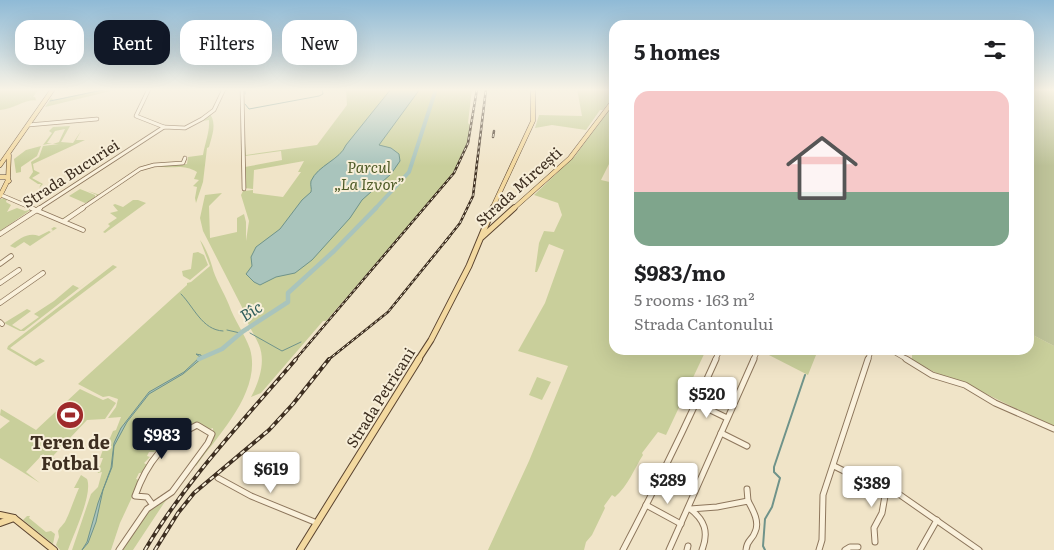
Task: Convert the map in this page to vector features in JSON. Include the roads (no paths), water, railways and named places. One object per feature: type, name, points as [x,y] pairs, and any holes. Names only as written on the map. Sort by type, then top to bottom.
[{"type":"main road","points":[[0,165],[35,115]]},
{"type":"main road","name":"Strada Petricani","points":[[300,550],[424,353],[459,284],[533,121],[533,115]]},
{"type":"main road","name":"Strada Mircești","points":[[478,240],[574,153],[603,115]]},
{"type":"main road","points":[[0,196],[9,181],[8,161],[10,152]]},
{"type":"main road","points":[[0,177],[6,177],[9,181]]},
{"type":"main road","points":[[0,515],[14,518],[51,549]]},
{"type":"main road","points":[[0,523],[14,518]]},
{"type":"street","points":[[137,115],[164,127],[185,128],[208,115]]},
{"type":"street","points":[[243,115],[244,189]]},
{"type":"street","points":[[28,125],[97,119]]},
{"type":"street","name":"Strada Bucuriei","points":[[0,234],[164,127]]},
{"type":"street","points":[[64,221],[140,169],[154,165],[184,163],[185,158]]},
{"type":"street","points":[[0,196],[83,230]]},
{"type":"street","points":[[0,264],[11,256]]},
{"type":"street","points":[[0,283],[20,270]]},
{"type":"street","points":[[0,303],[43,273]]},
{"type":"street","points":[[623,550],[666,468],[686,419],[696,403],[718,355]]},
{"type":"street","points":[[669,550],[756,355]]},
{"type":"street","points":[[819,550],[822,540],[823,495],[869,355]]},
{"type":"street","points":[[898,355],[932,375],[965,385],[999,405],[1054,429]]},
{"type":"street","points":[[696,403],[727,418]]},
{"type":"street","points":[[119,550],[152,504],[172,492],[212,437],[212,434],[197,425],[173,437],[153,455],[135,496],[147,497],[152,504]]},
{"type":"street","points":[[721,433],[747,446]]},
{"type":"street","points":[[834,466],[870,484],[893,490],[979,550]]},
{"type":"street","points":[[218,478],[251,496],[317,523]]},
{"type":"street","points":[[746,550],[747,542],[755,535],[756,526],[755,514],[748,501],[747,489]]},
{"type":"street","points":[[875,542],[874,528],[882,513],[885,496],[893,490]]},
{"type":"street","points":[[689,508],[717,508],[736,502],[748,501]]},
{"type":"street","points":[[646,505],[681,524]]},
{"type":"street","points":[[689,508],[702,518],[706,527],[707,538],[702,550]]},
{"type":"street","points":[[920,550],[937,520]]},
{"type":"street","points":[[967,550],[970,544]]},
{"type":"street","points":[[846,550],[850,547],[858,547]]},
{"type":"water","points":[[370,115],[401,115],[379,145],[391,148],[399,154],[400,161],[391,174],[362,200],[350,218],[312,260],[295,273],[276,277],[260,285],[254,282],[246,274],[252,266],[251,257],[256,247],[280,229],[302,200],[311,192],[311,181],[314,175],[339,155]]},
{"type":"water","points":[[196,354],[201,355],[202,358],[183,374],[149,394],[127,422],[114,446],[112,467],[103,490],[96,522],[88,543],[82,550],[87,542],[98,503],[111,468],[114,443],[121,428],[149,392],[184,372],[200,357]]},
{"type":"waterway","name":"Bîc","points":[[375,209],[409,172],[428,115]]},
{"type":"waterway","name":"Bîc","points":[[199,359],[222,349],[242,332],[288,302],[288,293],[334,251],[376,208]]},
{"type":"waterway","points":[[181,294],[209,327],[223,331]]},
{"type":"waterway","points":[[227,330],[240,333]]},
{"type":"waterway","points":[[250,333],[282,351],[301,342]]},
{"type":"waterway","points":[[765,550],[763,546],[765,519],[772,507],[780,478],[774,472],[774,467],[805,375]]},
{"type":"railway","points":[[295,360],[454,173],[468,143],[473,115]]},
{"type":"railway","points":[[447,239],[460,223],[473,196],[483,115]]},
{"type":"railway","points":[[493,137],[494,131]]},
{"type":"railway","points":[[329,360],[388,312],[447,239]]},
{"type":"railway","points":[[145,550],[178,499],[296,359]]},
{"type":"railway","points":[[155,550],[178,513],[194,493],[269,430],[293,404],[329,360]]},
{"type":"place","name":"Teren de Fotbal","points":[[70,415]]},
{"type":"park label","name":"Parcul „La Izvor”","points":[[369,176]]}]
